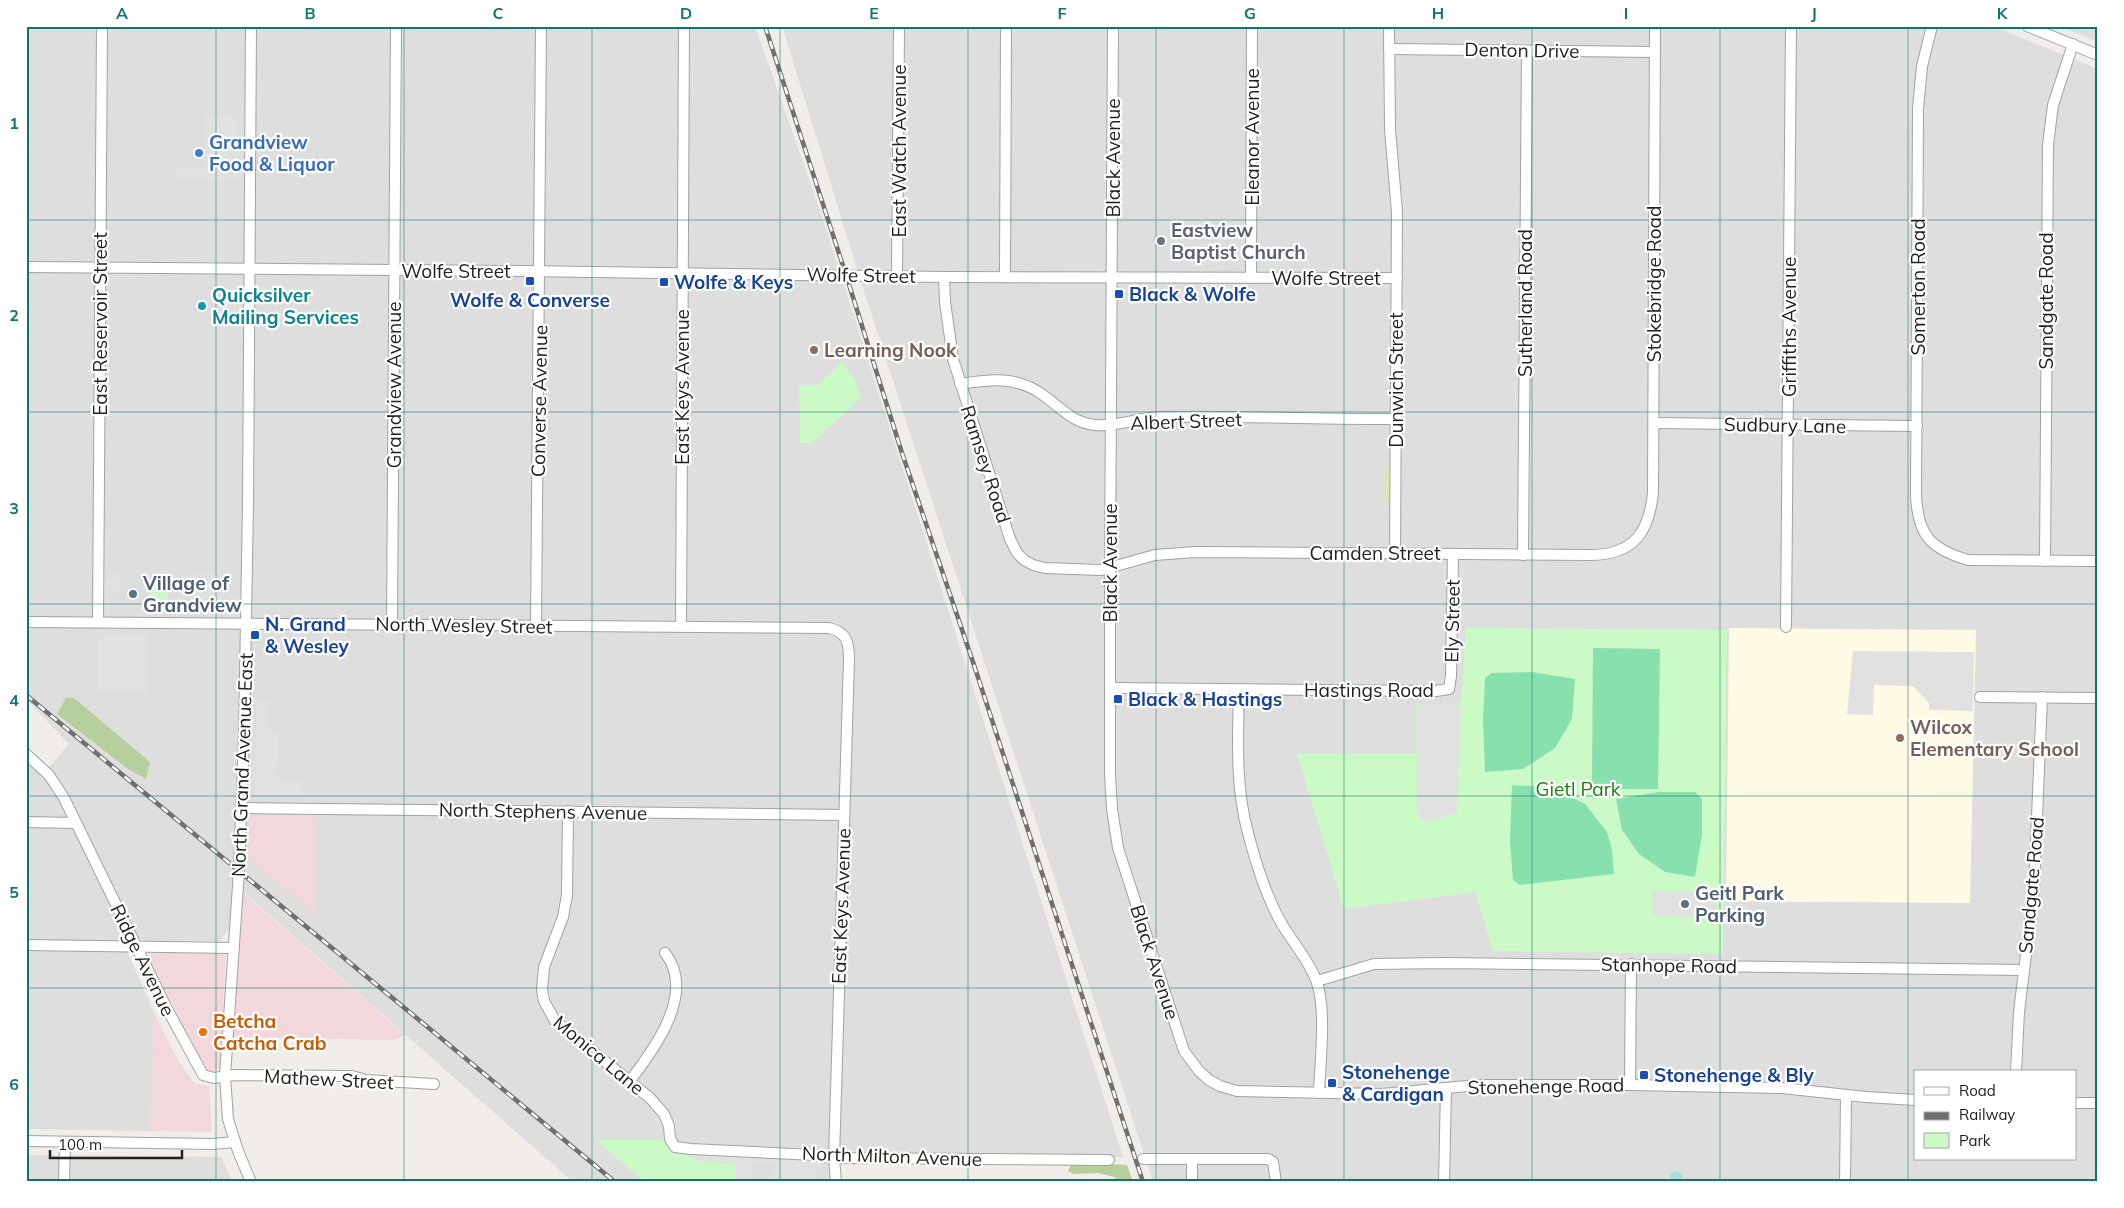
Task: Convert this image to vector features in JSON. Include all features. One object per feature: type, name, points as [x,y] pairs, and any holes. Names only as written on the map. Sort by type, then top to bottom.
[{"type":"street","name":"East Reservoir Street","points":[[98,622],[102,26]]},
{"type":"street","name":"North Grand Avenue East","points":[[235,1142],[226,1107],[224,1076],[242,808],[247,623],[251,26]]},
{"type":"street","name":"Grandview Avenue","points":[[392,624],[396,26]]},
{"type":"street","name":"Converse Avenue","points":[[536,626],[541,26]]},
{"type":"street","name":"East Keys Avenue","points":[[681,627],[684,26]]},
{"type":"street","name":"East Watch Avenue","points":[[898,276],[899,26]]},
{"type":"street","points":[[1005,276],[1006,26]]},
{"type":"street","name":"Black Avenue","points":[[1114,26],[1110,568],[1112,810],[1118,848],[1184,1051],[1199,1071],[1209,1080]]},
{"type":"street","name":"Eleanor Avenue","points":[[1251,278],[1252,26]]},
{"type":"street","name":"Dunwich Street","points":[[1390,26],[1390,129],[1397,212],[1395,553]]},
{"type":"street","name":"Stokebridge Road","points":[[1641,541],[1652,505],[1655,26]]},
{"type":"street","name":"Griffiths Avenue","points":[[1786,627],[1791,26]]},
{"type":"street","name":"Somerton Road","points":[[1932,26],[1922,66],[1918,109],[1917,507],[1930,547],[1968,560],[2045,561]]},
{"type":"street","points":[[2027,26],[2098,55]]},
{"type":"street","name":"Sandgate Road","points":[[2045,561],[2048,145],[2053,105],[2073,44]]},
{"type":"street","name":"Denton Drive","points":[[1389,49],[1655,52]]},
{"type":"street","name":"Sutherland Road","points":[[1523,554],[1527,51]]},
{"type":"street","name":"Wolfe Street","points":[[26,267],[540,271],[944,277],[1397,278]]},
{"type":"street","name":"Ramsey Road","points":[[944,277],[948,329],[960,384],[1010,539],[1017,553],[1028,563],[1045,568],[1102,570],[1110,568]]},
{"type":"street","name":"Albert Street","points":[[960,384],[995,379],[1018,382],[1045,396],[1071,418],[1092,425],[1111,425],[1159,418],[1396,419]]},
{"type":"street","name":"Sudbury Lane","points":[[1654,423],[1917,426]]},
{"type":"street","name":"Camden Street","points":[[1110,568],[1139,558],[1170,552],[1606,555],[1616,553],[1641,541]]},
{"type":"street","name":"Ely Street","points":[[1449,689],[1452,676],[1454,554]]},
{"type":"street","points":[[2045,561],[2098,561]]},
{"type":"street","name":"North Wesley Street","points":[[26,622],[829,628],[841,632]]},
{"type":"street","name":"East Keys Avenue","points":[[836,1182],[834,1158],[849,650],[848,641],[841,632]]},
{"type":"street","name":"Hastings Road","points":[[1110,688],[1436,691],[1449,689]]},
{"type":"street","points":[[1239,690],[1239,785],[1242,808],[1248,834],[1276,915],[1310,966],[1317,981],[1321,1009],[1319,1093]]},
{"type":"street","points":[[1980,697],[2098,698]]},
{"type":"street","name":"Sandgate Road","points":[[2016,1070],[2024,970],[2034,889],[2042,697]]},
{"type":"street","points":[[26,754],[49,774],[64,798],[76,823],[26,822]]},
{"type":"street","name":"North Stephens Avenue","points":[[242,808],[844,815]]},
{"type":"street","name":"Monica Lane","points":[[568,811],[567,895],[563,917],[544,967],[542,990],[544,1001],[555,1021],[650,1098],[664,1114],[669,1126],[670,1139],[675,1147]]},
{"type":"street","name":"Ridge Avenue","points":[[76,823],[200,1072],[210,1078],[224,1076]]},
{"type":"street","points":[[26,945],[234,948]]},
{"type":"street","points":[[629,1082],[656,1048],[670,1018],[676,989],[672,962],[665,953]]},
{"type":"street","name":"Stanhope Road","points":[[1317,981],[1374,964],[1632,964],[2024,970]]},
{"type":"street","points":[[1630,1085],[1632,964]]},
{"type":"street","name":"Mathew Street","points":[[224,1076],[352,1076],[366,1080],[434,1084]]},
{"type":"street","name":"Stonehenge Road","points":[[1209,1080],[1220,1086],[1238,1091],[1382,1094],[1513,1084],[1630,1085],[1782,1088],[1914,1100]]},
{"type":"street","points":[[1444,1182],[1446,1088]]},
{"type":"street","points":[[1845,1182],[1846,1094]]},
{"type":"street","points":[[2076,1103],[2098,1104]]},
{"type":"street","points":[[26,1141],[212,1144],[235,1142],[252,1182]]},
{"type":"street","points":[[64,1142],[64,1182]]},
{"type":"street","name":"North Milton Avenue","points":[[675,1147],[815,1154],[834,1158],[1109,1160]]},
{"type":"street","points":[[1143,1159],[1259,1158],[1273,1162],[1276,1182]]},
{"type":"street","points":[[1192,1160],[1192,1182]]},
{"type":"shaded area","points":[[26,26],[755,26],[823,219],[1123,1157],[851,1154],[841,1166],[841,1182],[573,1182],[234,884],[229,928],[220,941],[146,941],[139,938],[49,767],[69,744],[26,699]]},
{"type":"shaded area","points":[[782,26],[1993,26],[2098,69],[2098,1182],[1153,1182],[862,285]]},
{"type":"shaded area","points":[[2059,26],[2098,26],[2098,42]]},
{"type":"shaded area","points":[[204,114],[238,114],[238,181],[177,181],[178,169],[204,168]]},
{"type":"shaded area","points":[[111,571],[119,571],[119,591],[111,591],[111,609],[102,609],[102,578],[111,578]]},
{"type":"shaded area","points":[[188,572],[215,572],[215,599],[207,599],[207,610],[188,610]]},
{"type":"shaded area","points":[[1729,628],[1976,630],[1970,903],[1726,901]]},
{"type":"shaded area","points":[[98,634],[147,634],[147,693],[97,693]]},
{"type":"shaded area","points":[[1853,651],[1974,652],[1973,711],[1929,710],[1929,703],[1913,686],[1874,685],[1873,715],[1847,714]]},
{"type":"shaded area","points":[[257,700],[269,700],[268,732],[278,732],[277,780],[302,781],[302,797],[255,796]]},
{"type":"shaded area","points":[[1417,705],[1461,705],[1457,813],[1425,822],[1417,813]]},
{"type":"shaded area","points":[[26,759],[46,777],[67,818],[26,817]]},
{"type":"shaded area","points":[[257,815],[316,815],[315,916],[248,858],[250,818]]},
{"type":"shaded area","points":[[26,826],[68,827],[74,831],[125,935],[123,939],[119,941],[26,940]]},
{"type":"shaded area","name":"Geitl Park Parking","points":[[1653,891],[1717,893],[1716,917],[1653,916]]},
{"type":"shaded area","points":[[242,892],[405,1035],[394,1040],[232,1037]]},
{"type":"shaded area","points":[[26,951],[127,951],[154,1013],[151,1131],[26,1129]]},
{"type":"shaded area","points":[[153,952],[220,953],[226,955],[220,1067],[213,1072],[208,1071],[203,1065],[148,957]]},
{"type":"shaded area","points":[[154,1013],[178,1060],[194,1083],[209,1086],[212,1132],[151,1131]]},
{"type":"shaded area","points":[[691,1154],[773,1156],[821,1160],[821,1167],[819,1173],[800,1182],[774,1182],[775,1165],[753,1163],[752,1182],[736,1182],[736,1163],[700,1161],[689,1158]]},
{"type":"shaded area","points":[[26,1155],[221,1157],[233,1182],[26,1182]]},
{"type":"green space","points":[[842,362],[855,379],[861,398],[812,443],[800,443],[799,385],[817,385]]},
{"type":"green space","points":[[1385,468],[1389,468],[1389,503],[1385,503]]},
{"type":"green space","points":[[150,579],[168,579],[168,605],[150,605]]},
{"type":"green space","name":"Gietl Park","points":[[1466,628],[1727,630],[1723,954],[1493,951],[1475,892],[1344,909],[1297,754],[1416,754],[1416,704],[1452,706],[1461,701]]},
{"type":"green space","points":[[1593,648],[1660,649],[1658,789],[1592,789]]},
{"type":"green space","points":[[1532,672],[1575,679],[1572,719],[1555,748],[1523,769],[1485,772],[1483,720],[1485,678],[1491,673]]},
{"type":"green space","points":[[66,698],[74,698],[150,762],[146,779],[128,769],[57,714]]},
{"type":"green space","points":[[1512,785],[1555,788],[1585,804],[1607,832],[1612,850],[1614,874],[1520,885],[1513,880],[1510,842]]},
{"type":"green space","points":[[1659,792],[1695,792],[1702,799],[1702,834],[1695,877],[1665,872],[1639,854],[1622,830],[1616,799]]},
{"type":"green space","points":[[596,1140],[666,1140],[669,1147],[693,1158],[717,1163],[736,1163],[736,1182],[644,1182]]},
{"type":"green space","points":[[1071,1165],[1127,1165],[1133,1182],[1118,1182],[1115,1177],[1098,1173],[1074,1174],[1068,1171]]},
{"type":"water","points":[[1676,1171],[1682,1177],[1676,1183],[1670,1177]]},
{"type":"railway","points":[[765,26],[902,453],[973,662],[1143,1182]]},
{"type":"railway","points":[[26,695],[615,1182]]},
{"type":"place","name":"Grandview Food & Liquor","points":[[199,153]]},
{"type":"place","name":"Eastview Baptist Church","points":[[1161,241]]},
{"type":"place","name":"Wolfe & Converse","points":[[530,281]]},
{"type":"place","name":"Wolfe & Keys","points":[[664,282]]},
{"type":"place","name":"Black & Wolfe","points":[[1119,294]]},
{"type":"place","name":"Quicksilver Mailing Services","points":[[202,306]]},
{"type":"place","name":"Learning Nook","points":[[814,350]]},
{"type":"place","name":"Village of Grandview","points":[[133,594]]},
{"type":"place","name":"N. Grand & Wesley","points":[[255,635]]},
{"type":"place","name":"Black & Hastings","points":[[1118,699]]},
{"type":"place","name":"Wilcox Elementary School","points":[[1900,738]]},
{"type":"place","name":"Geitl Park Parking","points":[[1685,904]]},
{"type":"place","name":"Betcha Catcha Crab","points":[[203,1032]]},
{"type":"place","name":"Stonehenge & Bly","points":[[1644,1075]]},
{"type":"place","name":"Stonehenge & Cardigan","points":[[1332,1083]]}]
